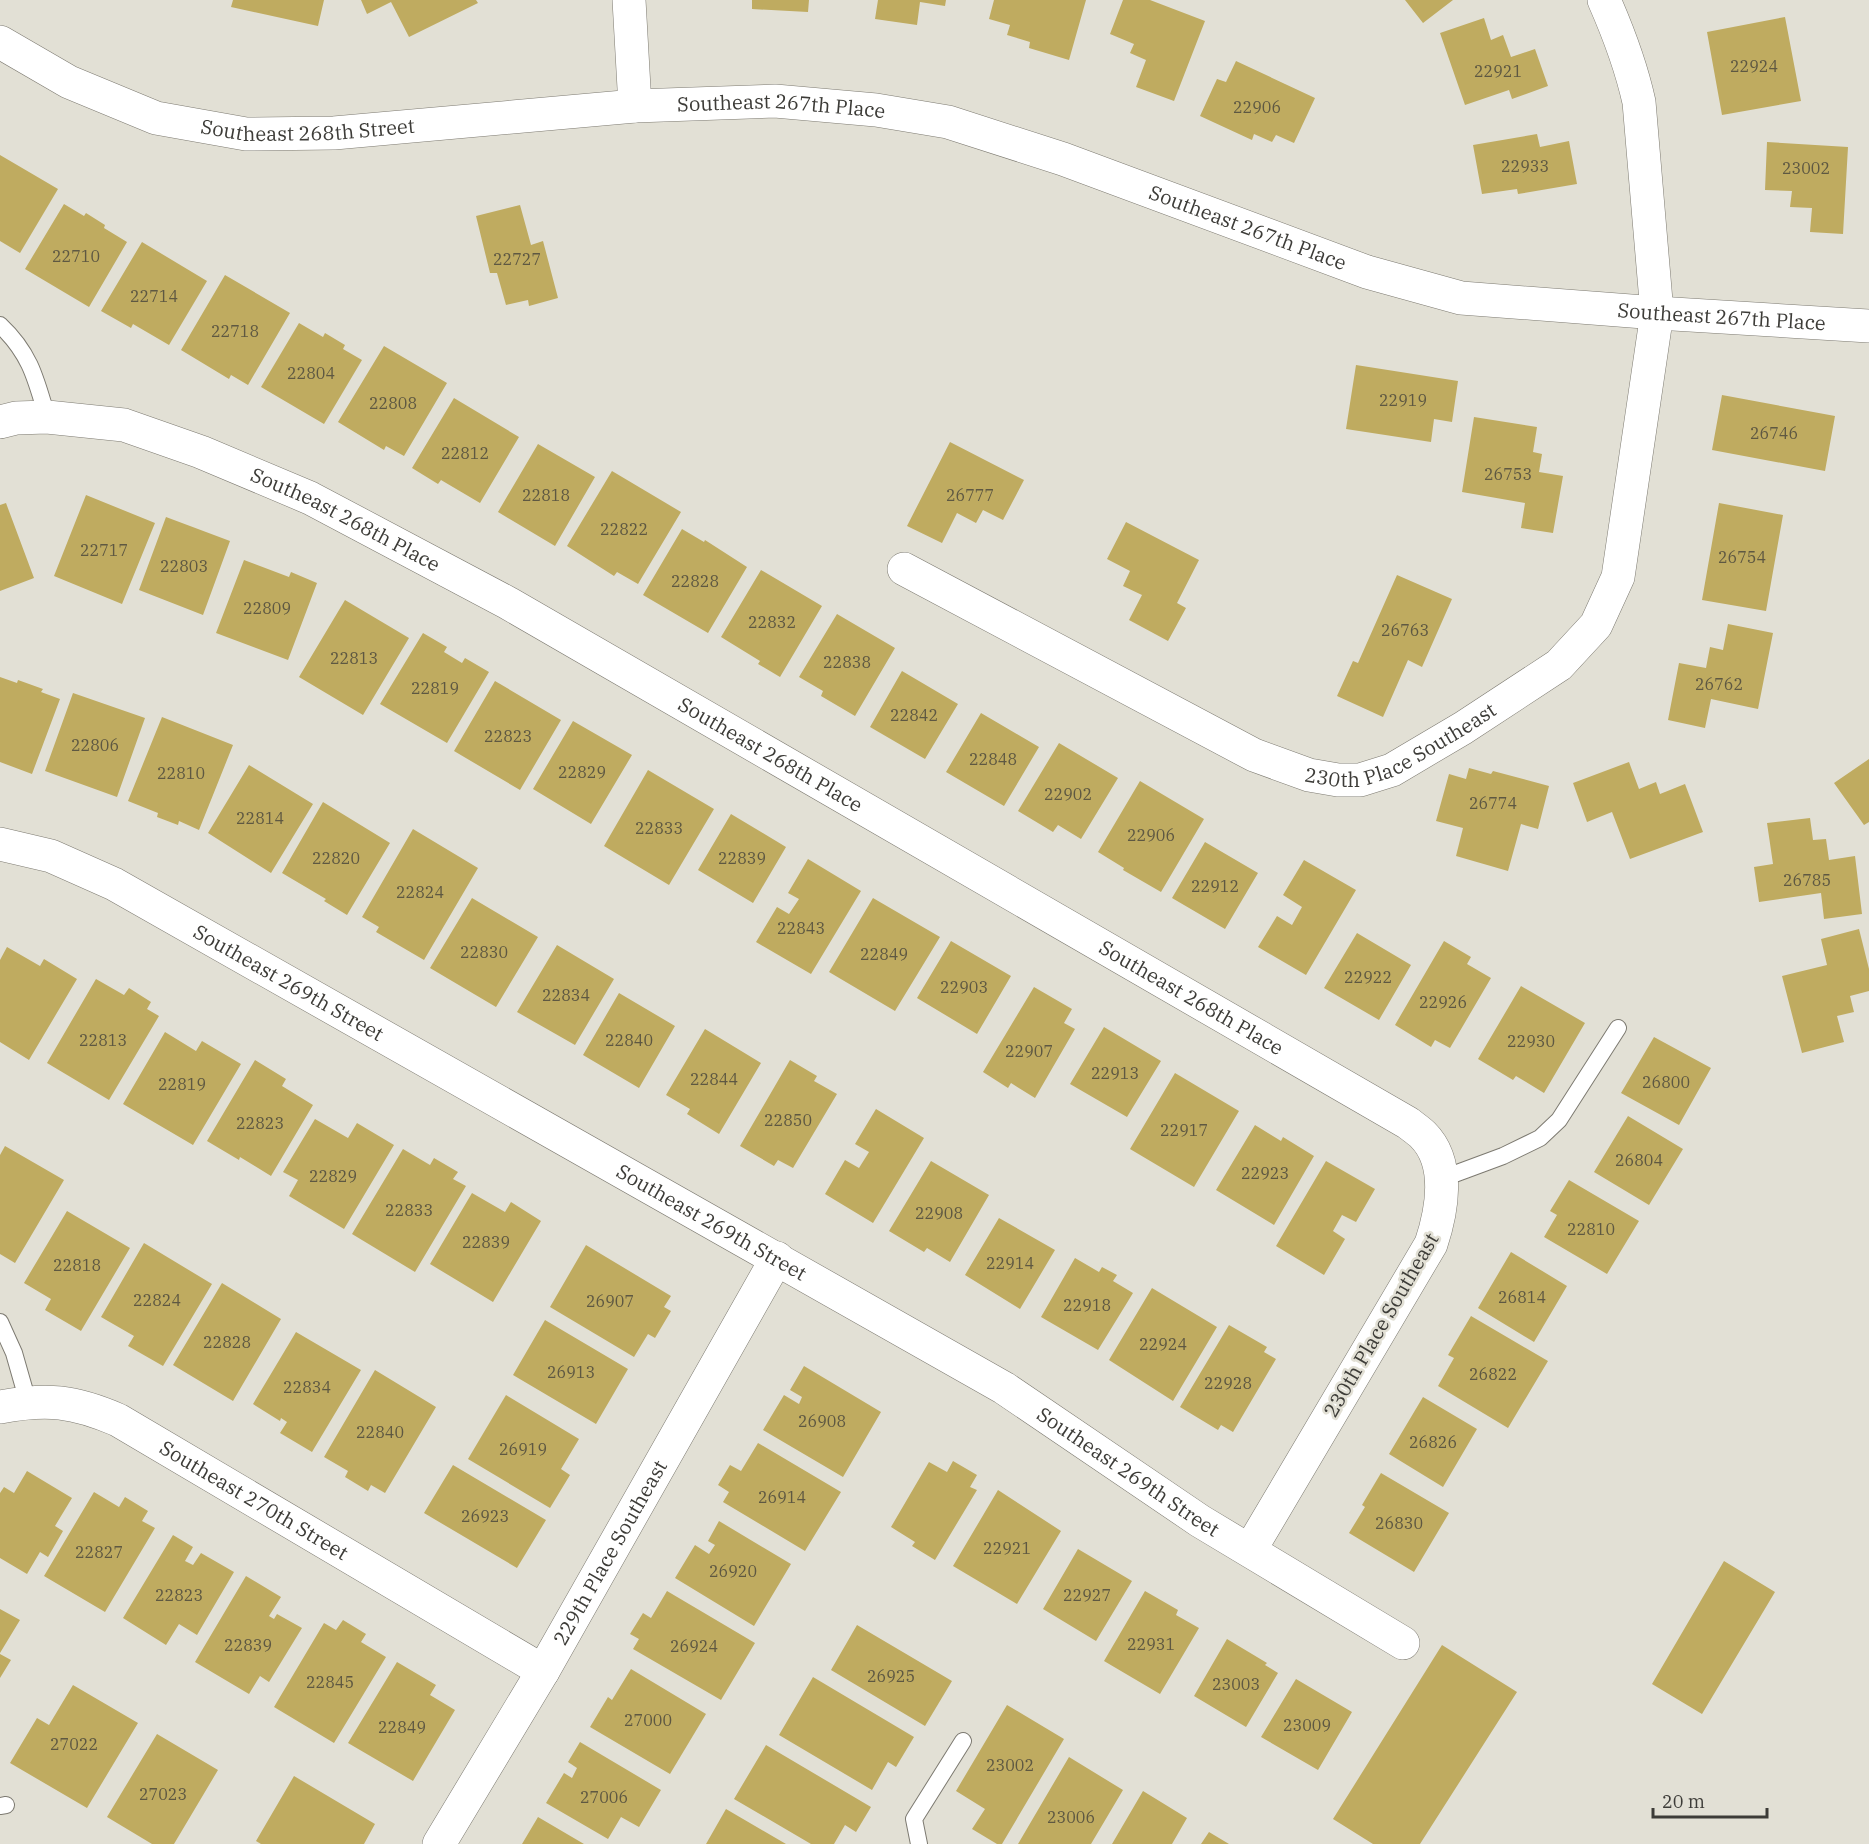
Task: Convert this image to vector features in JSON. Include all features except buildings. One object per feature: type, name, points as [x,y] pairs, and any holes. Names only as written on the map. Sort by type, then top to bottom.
[{"type":"street","points":[[629,0],[635,106]]},
{"type":"street","name":"230th Place Southeast","points":[[904,569],[1254,755],[1309,775],[1338,780],[1360,780],[1392,770],[1463,728],[1559,664],[1596,625],[1618,577],[1657,314],[1639,102],[1631,68],[1604,0]]},
{"type":"street","name":"Southeast 268th Street","points":[[0,42],[69,82],[156,118],[246,134],[334,133],[635,106]]},
{"type":"street","name":"Southeast 267th Place","points":[[635,106],[775,101],[876,110],[948,122],[1063,159],[1367,272],[1461,298],[1657,314],[1869,326]]},
{"type":"street","name":"Southeast 268th Place","points":[[0,422],[16,418],[47,417],[124,425],[201,452],[310,498],[508,603],[1408,1123],[1424,1136],[1436,1157],[1441,1179]]},
{"type":"street","name":"Southeast 269th Street","points":[[0,844],[51,856],[114,884],[777,1258],[1004,1388],[1200,1521],[1403,1642]]},
{"type":"street","name":"230th Place Southeast","points":[[1250,1550],[1431,1244],[1443,1196],[1441,1179]]},
{"type":"street","name":"229th Place Southeast","points":[[439,1844],[543,1671],[777,1258]]},
{"type":"street","name":"Southeast 270th Street","points":[[14,1405],[69,1403],[95,1410],[118,1420],[543,1671]]},
{"type":"lane","points":[[0,325],[11,335],[32,367],[47,417]]},
{"type":"lane","points":[[1441,1179],[1503,1156],[1540,1138],[1559,1120],[1618,1028]]},
{"type":"lane","name":"Southeast 270th Street","points":[[0,1322],[14,1353],[14,1405]]},
{"type":"lane","points":[[919,1844],[914,1819],[963,1741]]}]
